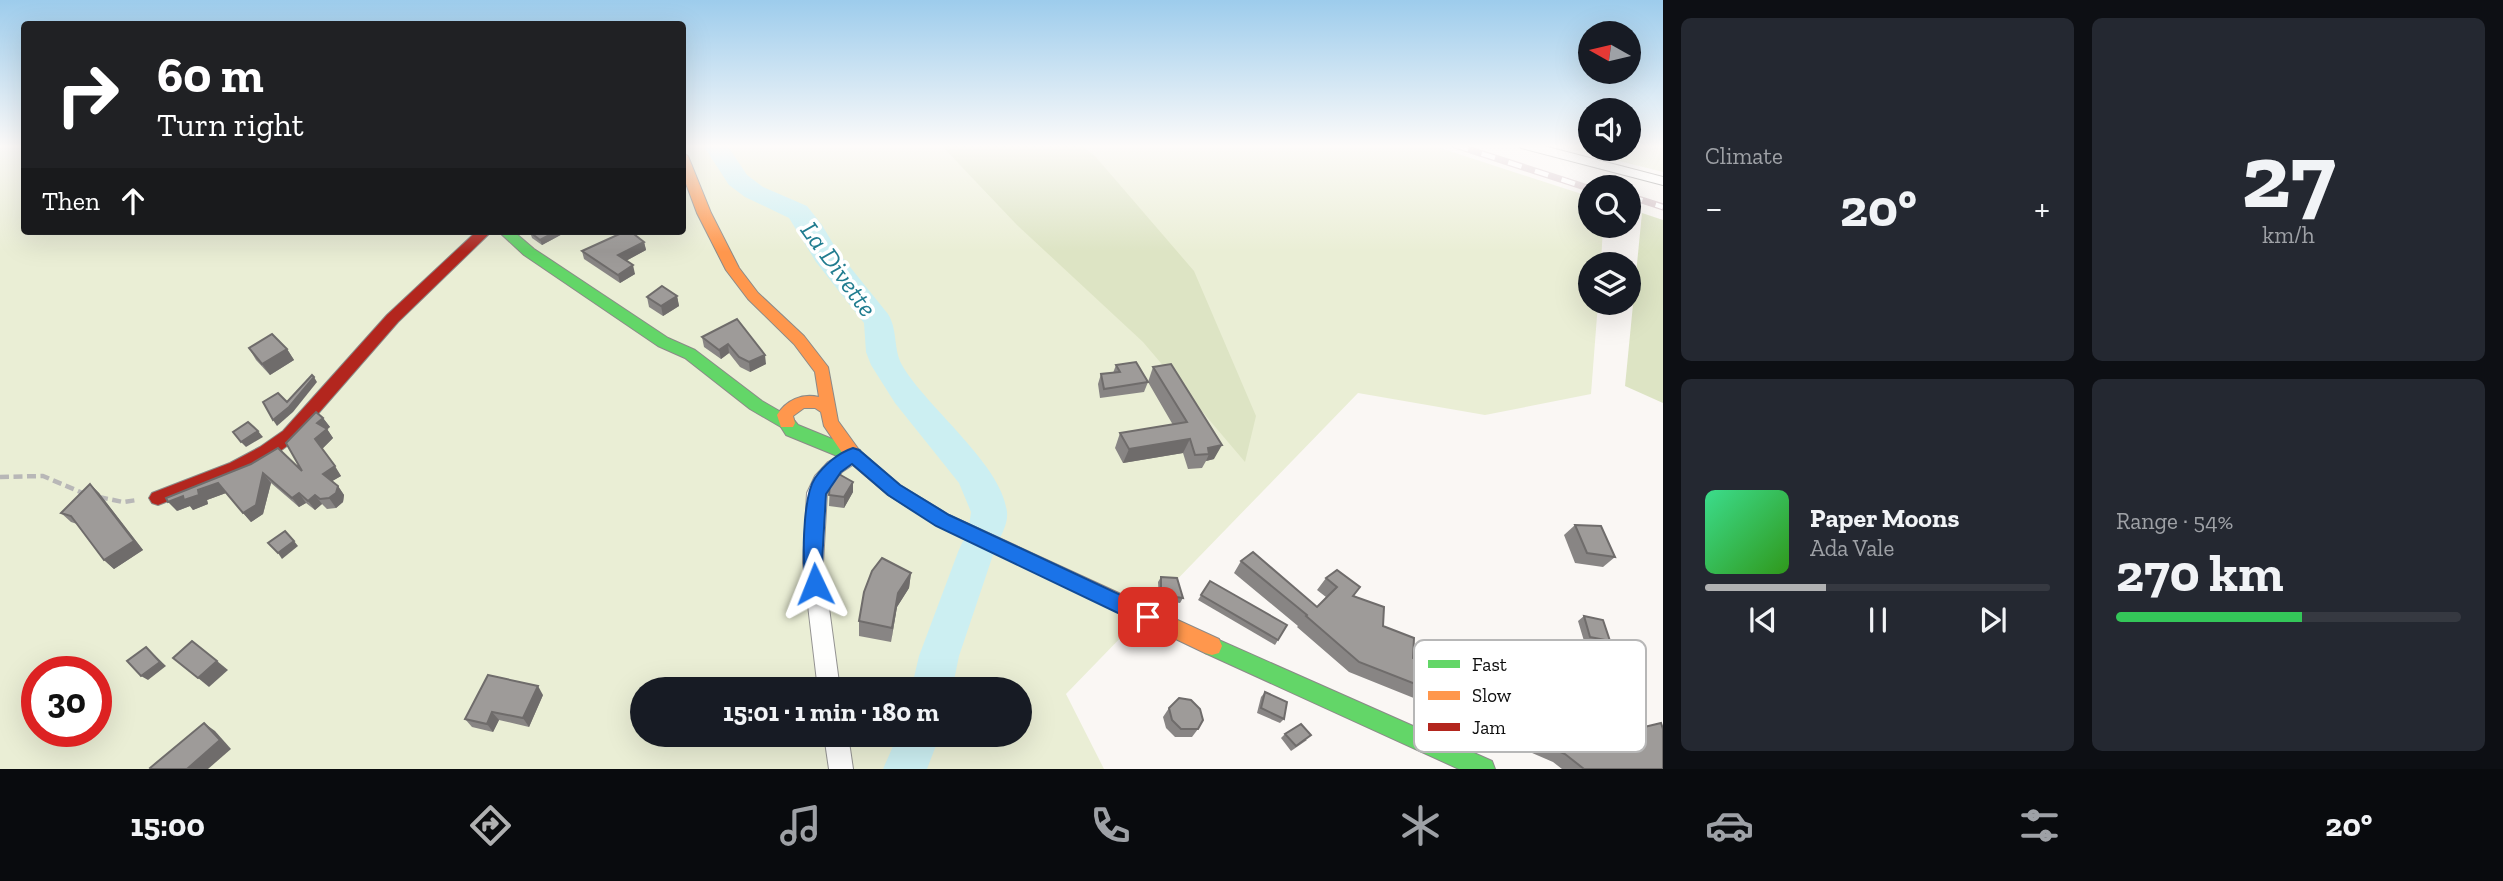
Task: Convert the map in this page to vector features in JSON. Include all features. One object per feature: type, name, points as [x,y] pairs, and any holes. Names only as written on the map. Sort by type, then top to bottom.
[{"type":"main road","points":[[510,235],[530,252],[652,335],[690,354],[748,399],[788,416],[800,434],[819,433],[830,415],[823,371],[799,340],[753,296],[733,270],[704,213],[692,181]]},
{"type":"main road","points":[[158,498],[248,463],[282,442],[305,421],[340,376],[460,252],[480,235]]},
{"type":"main road","points":[[788,416],[805,401],[813,385],[811,357]]},
{"type":"main road","points":[[805,401],[816,401],[830,415],[853,455]]},
{"type":"main road","points":[[810,435],[853,455],[894,490],[981,540],[1414,737]]},
{"type":"main road","points":[[1447,752],[1484,769]]},
{"type":"street","points":[[828,677],[813,563],[817,494],[821,482],[835,467],[853,455]]},
{"type":"street","points":[[838,747],[841,769]]},
{"type":"path","points":[[0,477],[43,476],[76,492],[123,502],[158,498]]},
{"type":"green space","points":[[0,181],[21,181],[21,235],[686,235],[686,181],[1541,181],[1578,193],[1578,238],[1602,238],[1602,252],[1578,252],[1578,315],[1597,315],[1591,394],[1485,415],[1358,393],[1066,694],[1104,769],[0,769]]},
{"type":"green space","points":[[975,181],[1116,181],[1194,271],[1256,416],[1245,462],[1143,342],[1017,225]]},
{"type":"green space","points":[[1642,213],[1663,220],[1663,403],[1625,386],[1632,315],[1641,315],[1641,252],[1638,252]]},
{"type":"building","points":[[534,235],[549,235],[540,240]]},
{"type":"building","points":[[617,235],[635,235],[644,242],[618,255],[633,265],[618,275],[582,251]]},
{"type":"building","points":[[662,286],[677,296],[661,306],[647,297]]},
{"type":"building","points":[[737,319],[765,355],[749,362],[739,357],[728,344],[719,350],[702,337]]},
{"type":"building","points":[[272,334],[287,349],[262,364],[249,348]]},
{"type":"building","points":[[1136,362],[1148,382],[1104,389],[1101,374],[1120,372],[1116,365]]},
{"type":"building","points":[[1171,364],[1222,445],[1208,448],[1209,454],[1195,455],[1190,439],[1129,449],[1120,433],[1187,422],[1153,367]]},
{"type":"building","points":[[312,375],[314,377],[289,407],[273,420],[263,402],[278,393],[287,402]]},
{"type":"building","points":[[316,412],[323,418],[317,423],[327,429],[315,439],[335,466],[323,474],[338,486],[336,493],[329,498],[320,499],[315,495],[308,501],[299,493],[292,498],[263,473],[256,505],[243,513],[218,483],[198,490],[199,495],[184,500],[183,496],[168,502],[166,498],[251,464],[278,448],[302,471],[286,443]]},
{"type":"building","points":[[248,422],[258,431],[241,442],[233,432]]},
{"type":"building","points":[[837,473],[853,482],[844,497],[829,495],[830,483]]},
{"type":"building","points":[[90,484],[134,541],[104,560],[71,516],[61,513]]},
{"type":"building","points":[[1575,525],[1601,526],[1615,557],[1587,553]]},
{"type":"building","points":[[285,531],[294,541],[278,553],[268,543]]},
{"type":"building","points":[[1253,552],[1317,607],[1337,587],[1326,578],[1337,570],[1360,587],[1353,596],[1384,607],[1383,626],[1414,638],[1414,684],[1359,662],[1241,561]]},
{"type":"building","points":[[882,558],[911,573],[898,593],[892,628],[859,621],[864,592],[872,571]]},
{"type":"building","points":[[1161,577],[1177,578],[1183,598],[1161,595]]},
{"type":"building","points":[[1210,581],[1287,625],[1278,640],[1201,595]]},
{"type":"building","points":[[1584,616],[1603,620],[1610,640],[1590,637]]},
{"type":"building","points":[[192,641],[217,661],[198,678],[173,658]]},
{"type":"building","points":[[146,647],[160,662],[141,676],[127,661]]},
{"type":"building","points":[[488,675],[538,686],[523,718],[492,712],[487,724],[465,719]]},
{"type":"building","points":[[1265,692],[1287,702],[1284,719],[1261,708]]},
{"type":"building","points":[[1179,698],[1191,700],[1200,709],[1203,720],[1198,729],[1181,729],[1172,720],[1169,708]]},
{"type":"building","points":[[204,723],[220,740],[187,769],[150,768]]},
{"type":"building","points":[[1661,723],[1663,729],[1663,769],[1584,769],[1560,752],[1646,752],[1646,727]]},
{"type":"building","points":[[1301,724],[1311,735],[1296,746],[1285,734]]},
{"type":"waterway","name":"La Divette","points":[[739,181],[754,192],[798,212],[813,231],[826,256],[878,321],[881,352],[887,365],[906,394],[971,473],[989,512],[987,527]]},
{"type":"waterway","name":"La Divette","points":[[934,677],[976,552]]},
{"type":"waterway","name":"La Divette","points":[[905,769],[914,747]]},
{"type":"railway","points":[[1566,181],[1578,185]]},
{"type":"railway","points":[[1641,200],[1663,207]]},
{"type":"traffic: fast","points":[[510,235],[529,252],[663,342],[690,354],[756,405],[787,423],[792,430],[853,455]]},
{"type":"traffic: fast","points":[[1212,646],[1414,737]]},
{"type":"traffic: fast","points":[[1446,752],[1484,769]]},
{"type":"traffic: slow","points":[[692,181],[704,213],[733,270],[753,296],[799,340],[823,371],[829,409]]},
{"type":"traffic: slow","points":[[787,423],[785,415],[800,403],[824,405],[829,409],[830,422],[853,455],[894,490],[943,520],[1212,646]]},
{"type":"traffic: jam","points":[[158,498],[236,468],[289,436],[392,319],[481,235]]},
{"type":"route","points":[[815,584],[813,563],[817,494],[821,482],[835,467],[853,455],[894,490],[943,520],[1148,617]]}]
